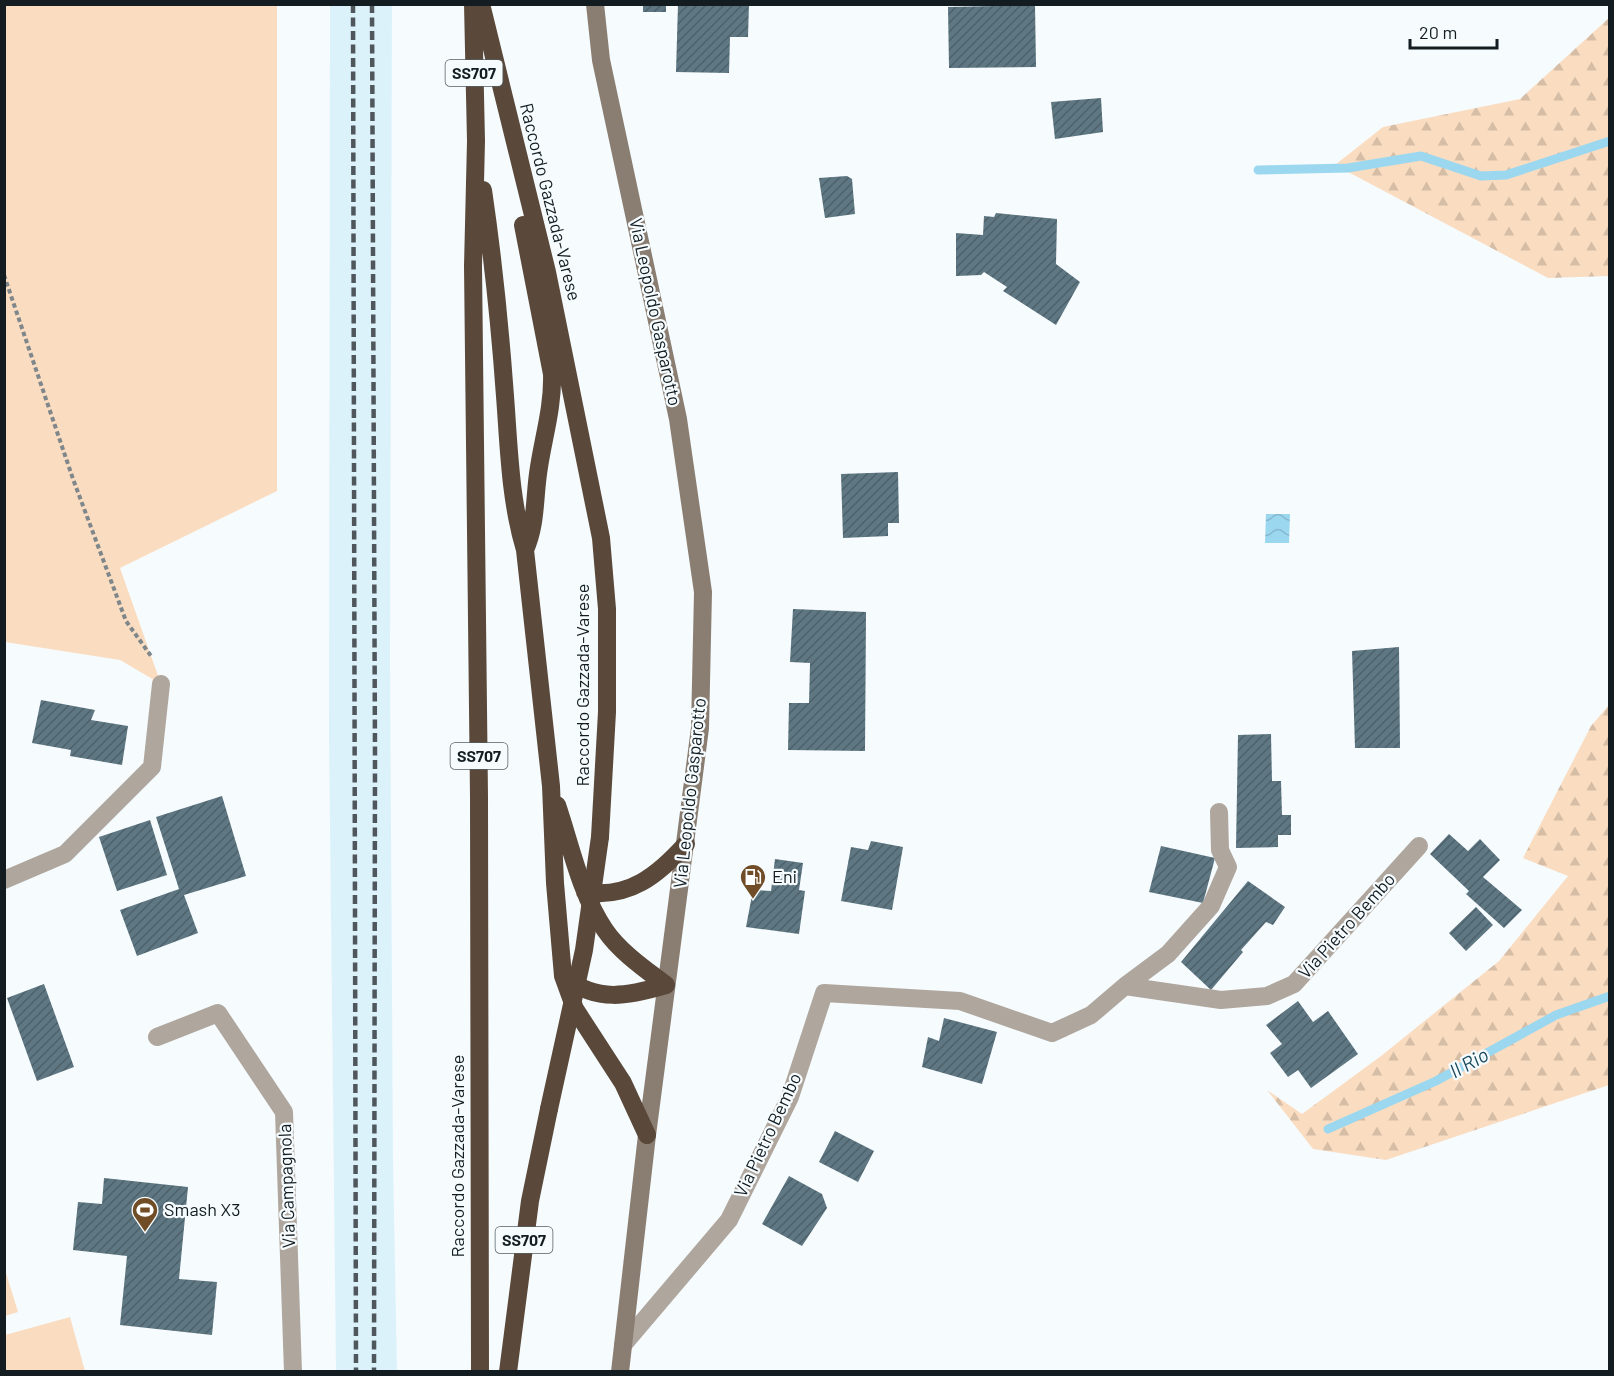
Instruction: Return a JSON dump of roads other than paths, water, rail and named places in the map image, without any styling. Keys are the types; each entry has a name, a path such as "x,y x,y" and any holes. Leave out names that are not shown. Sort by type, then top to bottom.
{"highway":[{"name":"Raccordo Gazzada-Varese","path":"473,4 476,141 473,266 479,796 480,1371"},
{"name":"Raccordo Gazzada-Varese","path":"481,4 547,272 601,538 607,609 607,701 600,837 584,950 530,1201 508,1371"},
{"path":"501,89 552,374 552,398 539,469 533,533 525,550"},
{"path":"476,141 493,249 511,484 517,524 525,550 551,786 555,883 563,976 575,1009 623,1083 647,1136"},
{"path":"551,786 585,892 605,930 636,962 666,985"},
{"path":"585,892 606,896 626,890 658,871 686,844"},
{"path":"563,976 580,990 597,994 623,995 666,985"}],"main road":[{"name":"Via Leopoldo Gasparotto","path":"595,4 601,60 678,419 693,509 703,592 700,728 647,1136 620,1371"}],"street":[{"path":"4,880 65,854 152,767 161,684"},
{"name":"Via Pietro Bembo","path":"623,1345 729,1220 790,1097 824,993 960,1001 1052,1033 1091,1015 1168,954 1211,906 1228,867 1220,850 1219,812"},
{"name":"Via Pietro Bembo","path":"1125,986 1221,1000 1267,996 1294,984 1419,846"},
{"name":"Via Campagnola","path":"157,1037 218,1013 284,1112 293,1371"}],"water":[{"path":"1266,514 1290,514 1289,543 1265,543"}],"waterway":[{"path":"1258,170 1348,168 1421,156 1481,176 1506,175 1610,141"},
{"name":"Il Rio","path":"1328,1129 1436,1081 1556,1015 1610,996"}],"railway":[{"path":"353,4 356,1372"},
{"path":"372,4 375,756 374,1372"}],"place":[{"name":"Eni","path":"753,900"},
{"name":"Smash X3","path":"145,1233"}]}
